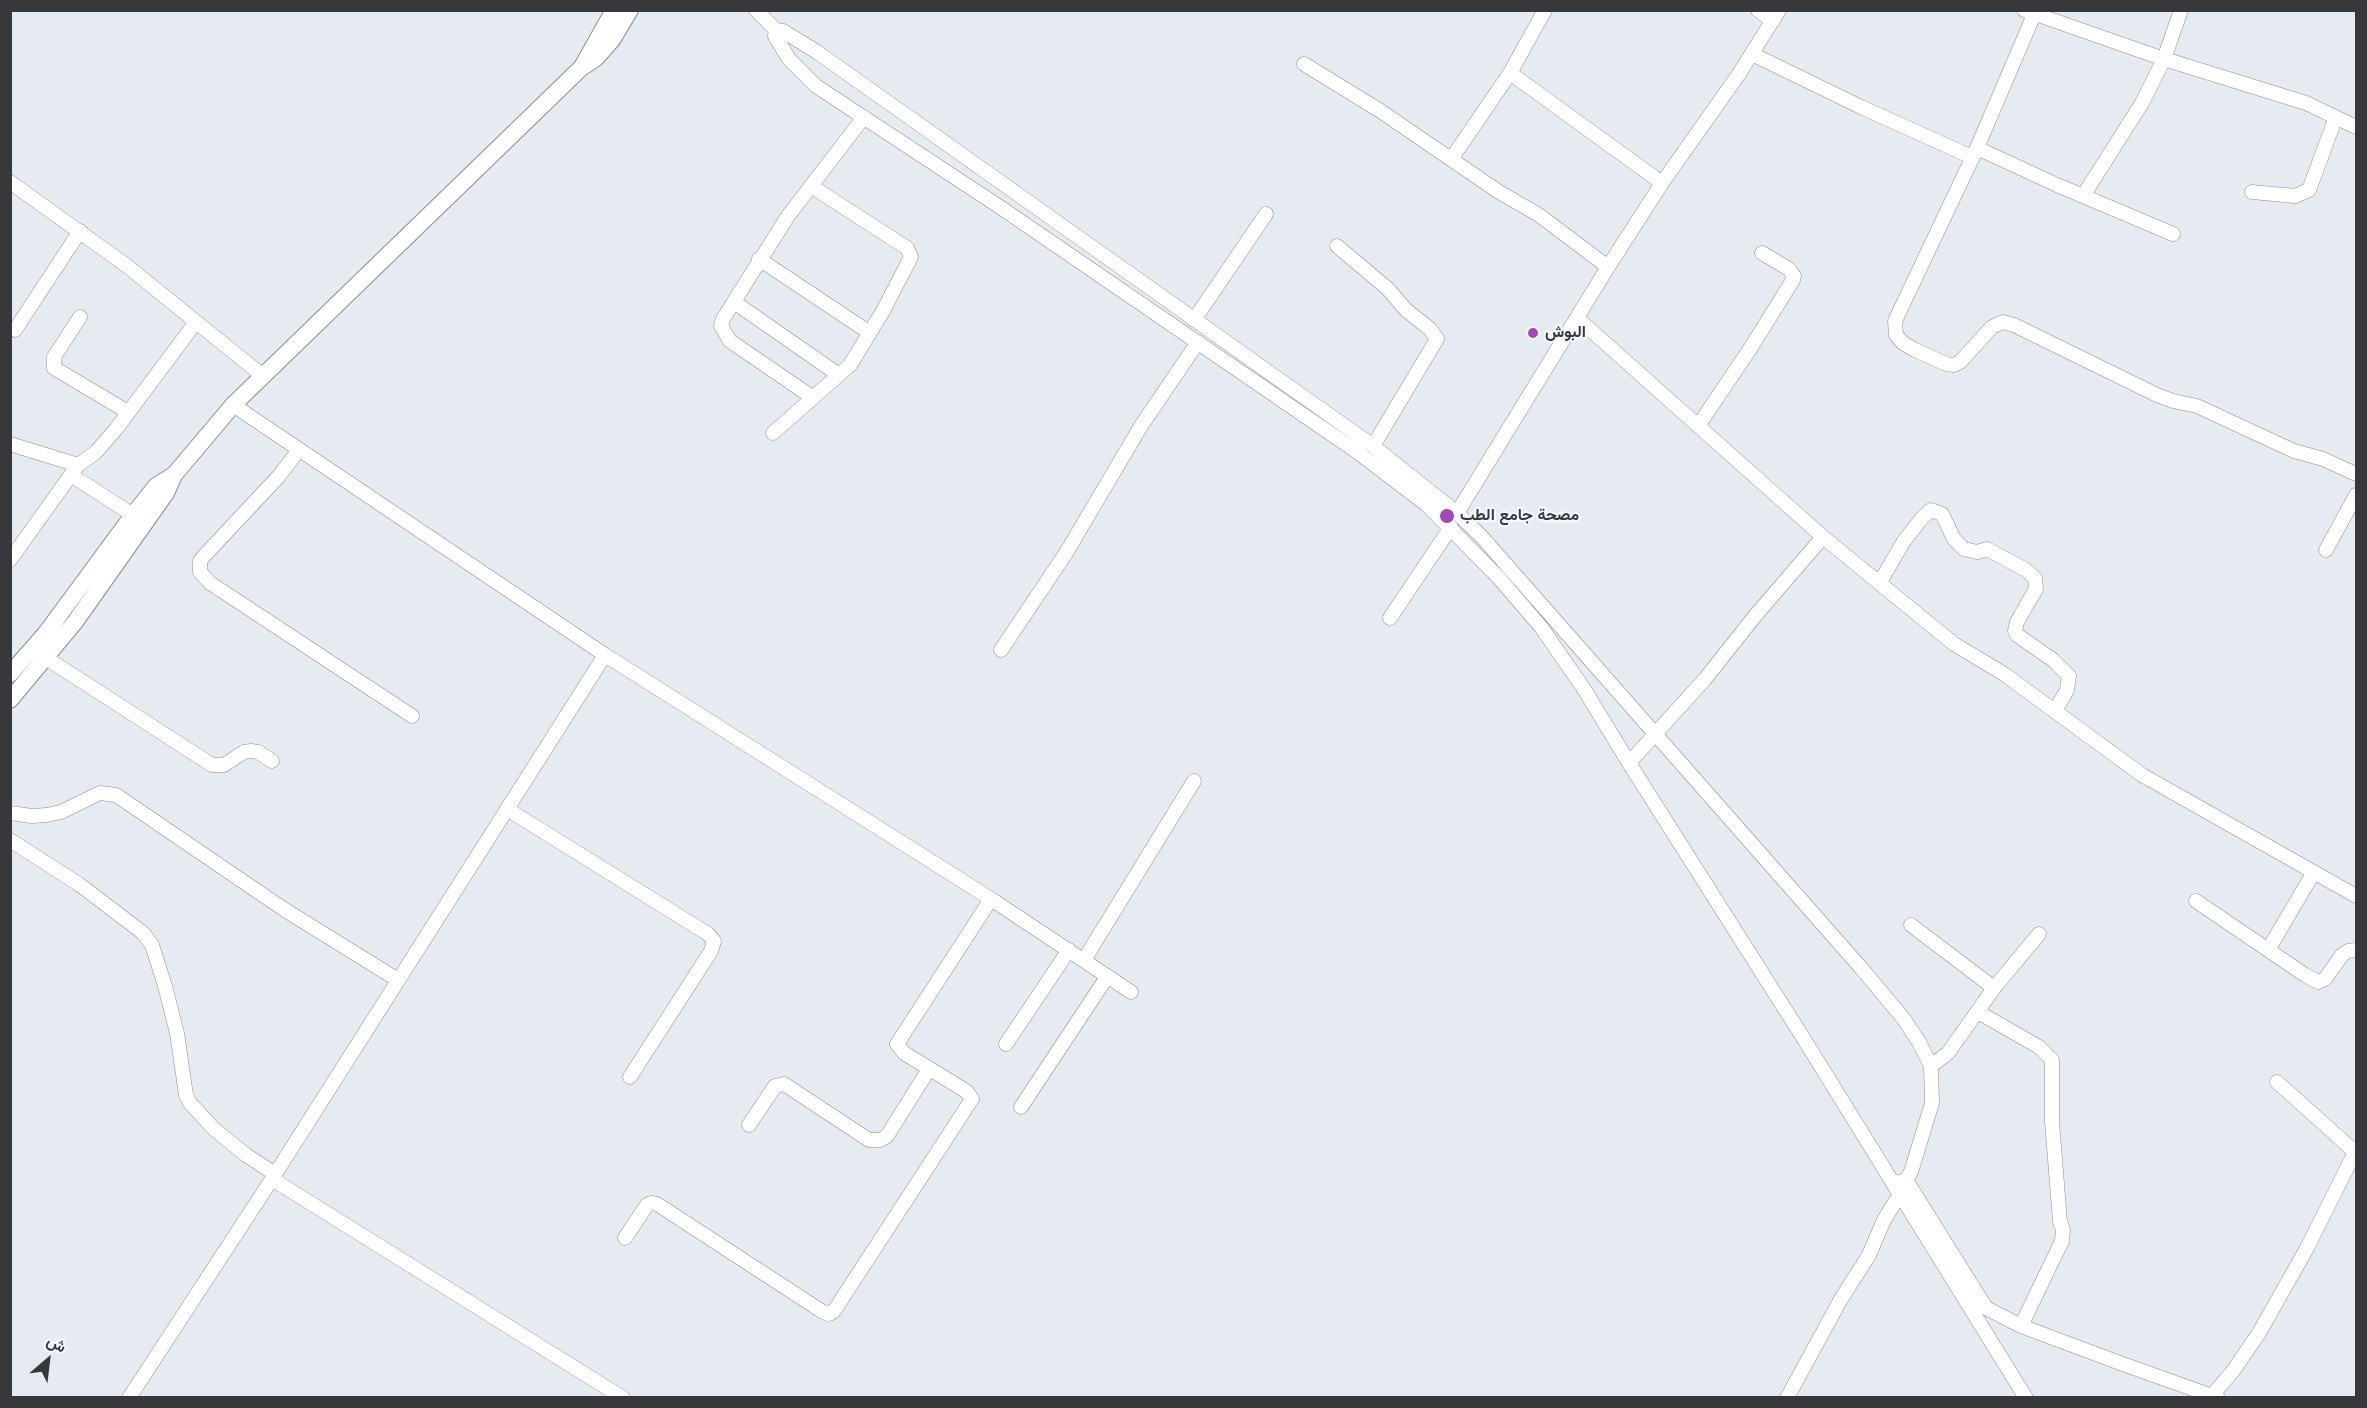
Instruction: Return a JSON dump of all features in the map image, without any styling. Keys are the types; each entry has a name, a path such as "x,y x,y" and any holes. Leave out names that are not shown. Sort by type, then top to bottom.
{"main road":[{"path":"10,674 46,633 156,486 174,475 237,408 578,81 581,69 614,10"},
{"path":"237,408 263,376 581,69 604,50 630,10"},
{"path":"10,700 75,622 166,493 174,475"}],"street":[{"path":"756,10 776,30 783,31 817,52 1373,446 1457,513 1575,641 1903,1018 1931,1066 1932,1103 1924,1133 1869,1255 1841,1299 1787,1398"},
{"path":"1452,159 1510,73 1545,10"},
{"path":"1457,513 1608,267 1662,183 1776,16 1758,10"},
{"path":"2083,196 2142,103 2164,59 2181,10"},
{"path":"2356,127 2272,92 2164,59 2031,12 1974,152 1895,321 1896,335 1903,343 1946,364 1954,365 1960,362 1992,327 2003,322 2014,325 2157,395 2197,406 2294,451 2323,459 2356,474"},
{"path":"776,30 775,36 781,47 816,86 1030,228 1356,451 1427,505 1522,602 1562,655 1900,1186 2026,1398"},
{"path":"1752,54 1861,107 2173,234"},
{"path":"1304,64 1379,110 1499,192 1539,215 1608,267"},
{"path":"1510,73 1662,183"},
{"path":"812,397 725,336 721,326 759,260 811,186 864,117"},
{"path":"2252,192 2295,196 2309,190 2336,117"},
{"path":"10,182 80,231 263,376"},
{"path":"773,433 853,361 910,262 910,252 811,186"},
{"path":"1030,228 1040,212"},
{"path":"1194,320 1266,214"},
{"path":"15,330 80,231"},
{"path":"1336,246 1388,289 1406,310 1431,329 1437,339 1373,446"},
{"path":"1698,426 1793,280 1794,276 1789,269 1762,253"},
{"path":"759,260 870,333"},
{"path":"734,302 839,375"},
{"path":"80,316 54,357 54,368 128,412"},
{"path":"1577,318 1823,537 1954,644 2004,674 2142,775 2356,896"},
{"path":"10,560 74,470 105,442 196,322"},
{"path":"1001,650 1066,553 1141,426 1198,342"},
{"path":"237,408 605,655 991,899 1131,992"},
{"path":"10,444 74,470 133,515"},
{"path":"298,450 278,477 204,556 200,561 200,572 219,590 412,716"},
{"path":"2326,550 2356,495"},
{"path":"1880,582 1904,541 1931,510 1942,514 1954,539 1964,549 1977,552 1987,549 2026,570 2035,578 2036,589 2017,622 2015,631 2053,660 2069,676 2067,690 2055,711"},
{"path":"1390,618 1451,528"},
{"path":"1629,763 1705,679 1755,616 1823,537"},
{"path":"1562,655 1575,641"},
{"path":"129,1398 605,655"},
{"path":"46,658 212,765 224,765 248,751 258,752 272,761"},
{"path":"1084,960 1194,781"},
{"path":"10,813 32,816 47,815 61,812 100,793 116,795 285,910 398,980"},
{"path":"507,809 708,934 714,941 711,951 630,1077"},
{"path":"10,840 80,885 143,933 152,945 177,1033 186,1095 190,1103 214,1129 273,1176 623,1398"},
{"path":"2268,950 2314,872"},
{"path":"625,1238 647,1206 651,1203 657,1204 823,1311 829,1314 834,1311 972,1099 966,1091 898,1048 899,1039 991,899"},
{"path":"2196,901 2318,982 2325,978 2342,955 2356,950"},
{"path":"1911,925 1994,988"},
{"path":"1931,1066 1948,1053 1994,988 2039,934"},
{"path":"1006,1044 1069,950"},
{"path":"1021,1107 1107,977"},
{"path":"1978,1012 2040,1047 2052,1060 2052,1122 2060,1221 2063,1230 2062,1241 2021,1326"},
{"path":"749,1125 775,1086 784,1084 869,1140 880,1140 887,1136 929,1069"},
{"path":"1967,1301 2021,1326 2214,1397 2259,1334 2307,1248 2356,1151 2277,1082"},
{"path":"1900,1186 1986,1308"}],"place":[{"name":"البوش","path":"1533,333"},
{"name":"مصحة جامع الطب","path":"1447,516"}]}
